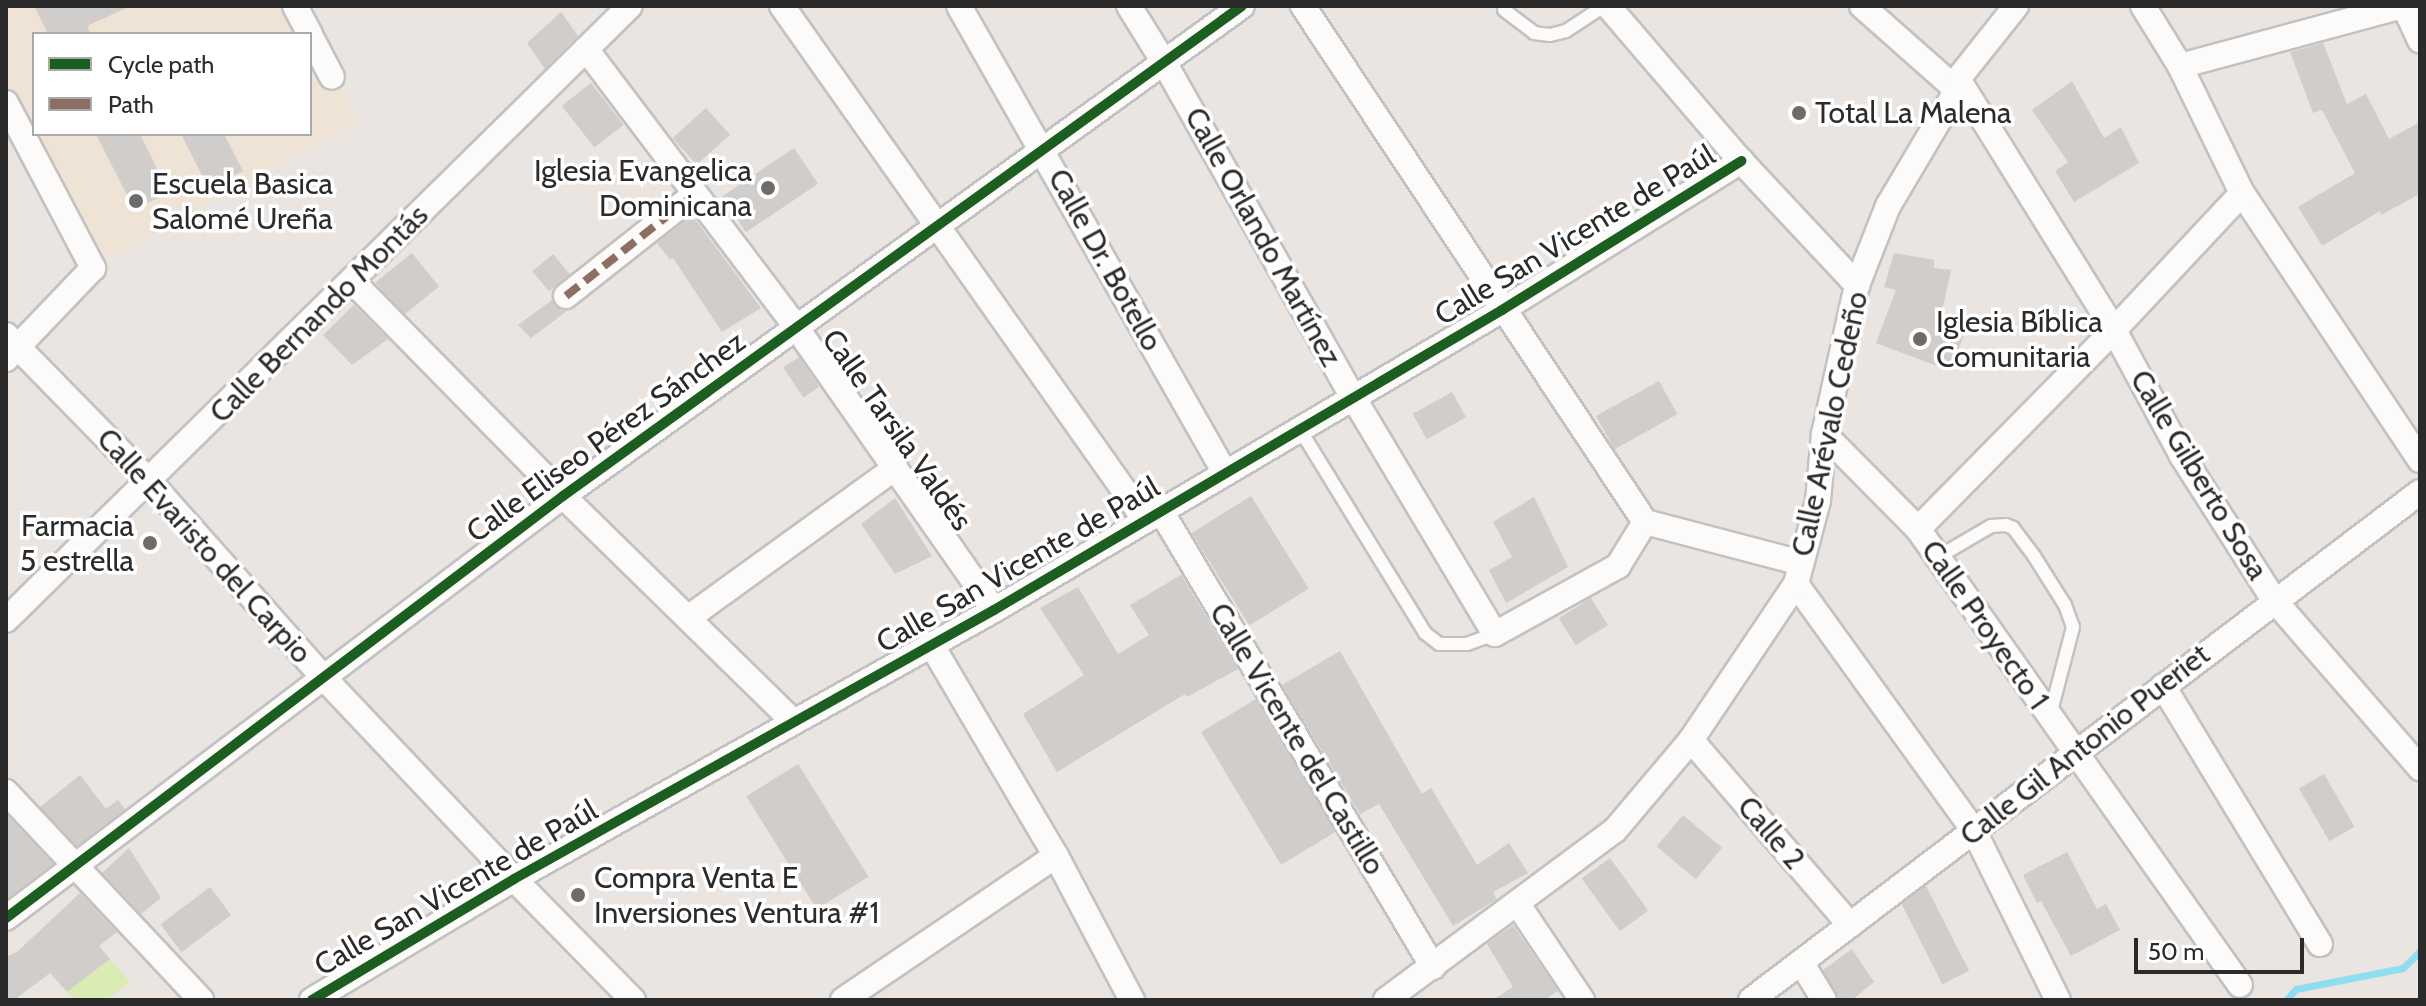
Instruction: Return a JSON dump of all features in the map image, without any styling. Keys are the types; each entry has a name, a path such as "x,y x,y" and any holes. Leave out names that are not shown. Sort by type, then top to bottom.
{"street":[{"path":"295,6 309,32"},
{"name":"Calle Bernando Montás","path":"6,620 630,6"},
{"name":"Calle Vicente del Castillo","path":"782,6 937,229 1153,516 1433,967"},
{"name":"Calle Dr. Botello","path":"959,6 1225,473"},
{"name":"Calle Orlando Martínez","path":"1129,6 1165,64 1353,397 1495,634"},
{"name":"Calle Eliseo Pérez Sánchez","path":"6,918 563,496 1242,6"},
{"path":"1303,6 1645,522 1799,574 1974,831 2058,1000"},
{"path":"1606,6 1741,161 1857,285"},
{"name":"Calle Gilberto Sosa","path":"1862,6 1957,85 2114,330 2182,456 2274,600 2420,768"},
{"name":"Calle Arévalo Cedeño","path":"1386,1000 1615,830 1691,740 1799,574 1818,501 1824,434 1857,285 1888,206 1957,85 2016,6"},
{"path":"2143,6 2180,66 2242,193 2420,460"},
{"path":"2180,66 2404,6 2420,41"},
{"path":"312,38 332,77"},
{"name":"Calle Tarsila Valdés","path":"586,49 796,327 994,610"},
{"path":"6,103 93,268 10,347"},
{"name":"Calle San Vicente de Paúl","path":"312,1000 514,879 994,610 1502,310 1741,161"},
{"path":"1918,529 2114,330 2242,193"},
{"path":"566,296 695,194"},
{"path":"352,281 563,496 793,721"},
{"name":"Calle Evaristo del Carpio","path":"10,347 149,481 324,678 633,1000"},
{"name":"Calle Proyecto 1","path":"1824,434 1918,529 2240,985"},
{"path":"688,618 895,468"},
{"name":"Calle Gil Antonio Pueriet","path":"1751,1000 2420,492"},
{"path":"1495,634 1618,566 1645,522"},
{"path":"931,644 1056,856 1132,1000"},
{"path":"2163,686 2320,944"},
{"name":"Calle 2","path":"1691,740 1850,925"},
{"path":"6,792 201,1000"},
{"path":"843,1000 1056,856"},
{"path":"1517,903 1582,1000"},
{"path":"1801,962 1824,1000"}],"lane":[{"path":"1504,10 1534,33 1550,35 1566,31 1606,6"},
{"path":"1299,428 1425,633 1439,644 1467,644 1495,634"},
{"path":"1938,557 1991,526 2006,525 2013,528 2034,556 2065,605 2073,627 2050,718"}],"shaded area":[{"name":"Escuela Basica Salomé Ureña","path":"6,6 295,6 309,32 32,32 32,136 312,136 312,38 359,120 93,268 6,103"}],"green space":[{"path":"110,959 130,982 106,1000 75,1000 67,992"}],"building":[{"path":"34,6 131,6 87,26 90,32 47,32"},
{"path":"561,12 578,36 545,69 527,43"},
{"path":"2323,43 2347,104 2366,94 2389,139 2420,122 2420,194 2381,215 2380,211 2322,246 2298,207 2355,173 2322,110 2313,113 2290,52"},
{"path":"2072,81 2104,138 2121,127 2139,163 2074,202 2055,171 2068,162 2032,110"},
{"path":"591,83 624,125 594,148 562,106"},
{"path":"706,108 730,135 697,165 673,138"},
{"path":"97,136 141,136 169,193 134,209"},
{"path":"182,136 225,136 243,171 208,187"},
{"name":"Iglesia Evangelica Dominicana","path":"794,148 818,184 746,232 722,197"},
{"path":"692,215 761,308 722,332 673,258 670,260 657,243"},
{"path":"412,253 439,286 403,316 375,283"},
{"path":"1894,253 1934,260 1934,268 1951,270 1939,325 1964,335 1950,371 1876,343 1896,290 1884,287"},
{"path":"553,254 570,274 549,291 532,271"},
{"path":"552,300 560,310 567,311 531,338 518,325"},
{"path":"354,305 388,339 352,365 323,335"},
{"path":"799,357 819,387 803,397 783,368"},
{"path":"1659,381 1677,414 1614,449 1596,416"},
{"path":"1452,392 1466,417 1427,439 1413,414"},
{"path":"1251,496 1309,588 1249,626 1192,533"},
{"path":"1534,497 1568,567 1506,603 1489,570 1512,557 1493,522"},
{"path":"895,498 932,556 895,574 861,524"},
{"path":"1181,575 1238,669 1187,697 1185,694 1057,772 1023,714 1084,675 1040,608 1078,587 1118,654 1149,635 1130,605"},
{"path":"1591,598 1608,625 1576,645 1559,618"},
{"path":"1340,651 1422,794 1431,788 1477,865 1509,843 1528,873 1493,892 1497,899 1453,926 1379,804 1360,814 1282,685"},
{"path":"1256,699 1336,832 1281,865 1201,732"},
{"path":"798,764 868,877 817,909 746,796"},
{"path":"2324,774 2354,827 2329,841 2299,788"},
{"path":"80,775 106,809 118,800 125,809 77,846 40,807"},
{"path":"6,814 53,864 8,898 6,896"},
{"path":"1683,815 1722,848 1696,879 1657,846"},
{"path":"129,848 161,898 141,914 102,873"},
{"path":"2067,852 2097,909 2106,904 2120,930 2071,956 2023,875"},
{"path":"1610,858 1648,911 1620,931 1582,879"},
{"path":"1926,886 1969,971 1942,984 1899,900"},
{"path":"210,887 231,915 182,952 160,924"},
{"path":"80,893 117,932 99,946 110,959 67,992 50,973 14,1000 6,1000 6,957 18,951"},
{"path":"1513,925 1558,991 1544,1000 1493,1000 1513,987 1487,944"},
{"path":"1852,949 1874,982 1852,1000 1839,1000 1823,970"}],"waterway":[{"path":"2286,1000 2296,989 2403,968 2420,951"}],"marked path":[{"path":"566,296 695,194"}],"cycle path":[{"path":"6,918 563,496 1242,6"},
{"path":"312,1000 514,879 994,610 1502,310 1741,161"}],"place":[{"name":"Total La Malena","path":"1799,113"},
{"name":"Iglesia Evangelica Dominicana","path":"768,188"},
{"name":"Escuela Basica Salomé Ureña","path":"136,201"},
{"name":"Iglesia Bíblica Comunitaria","path":"1920,339"},
{"name":"Farmacia 5 estrella","path":"150,543"},
{"name":"Compra Venta E Inversiones Ventura #1","path":"578,895"}]}
